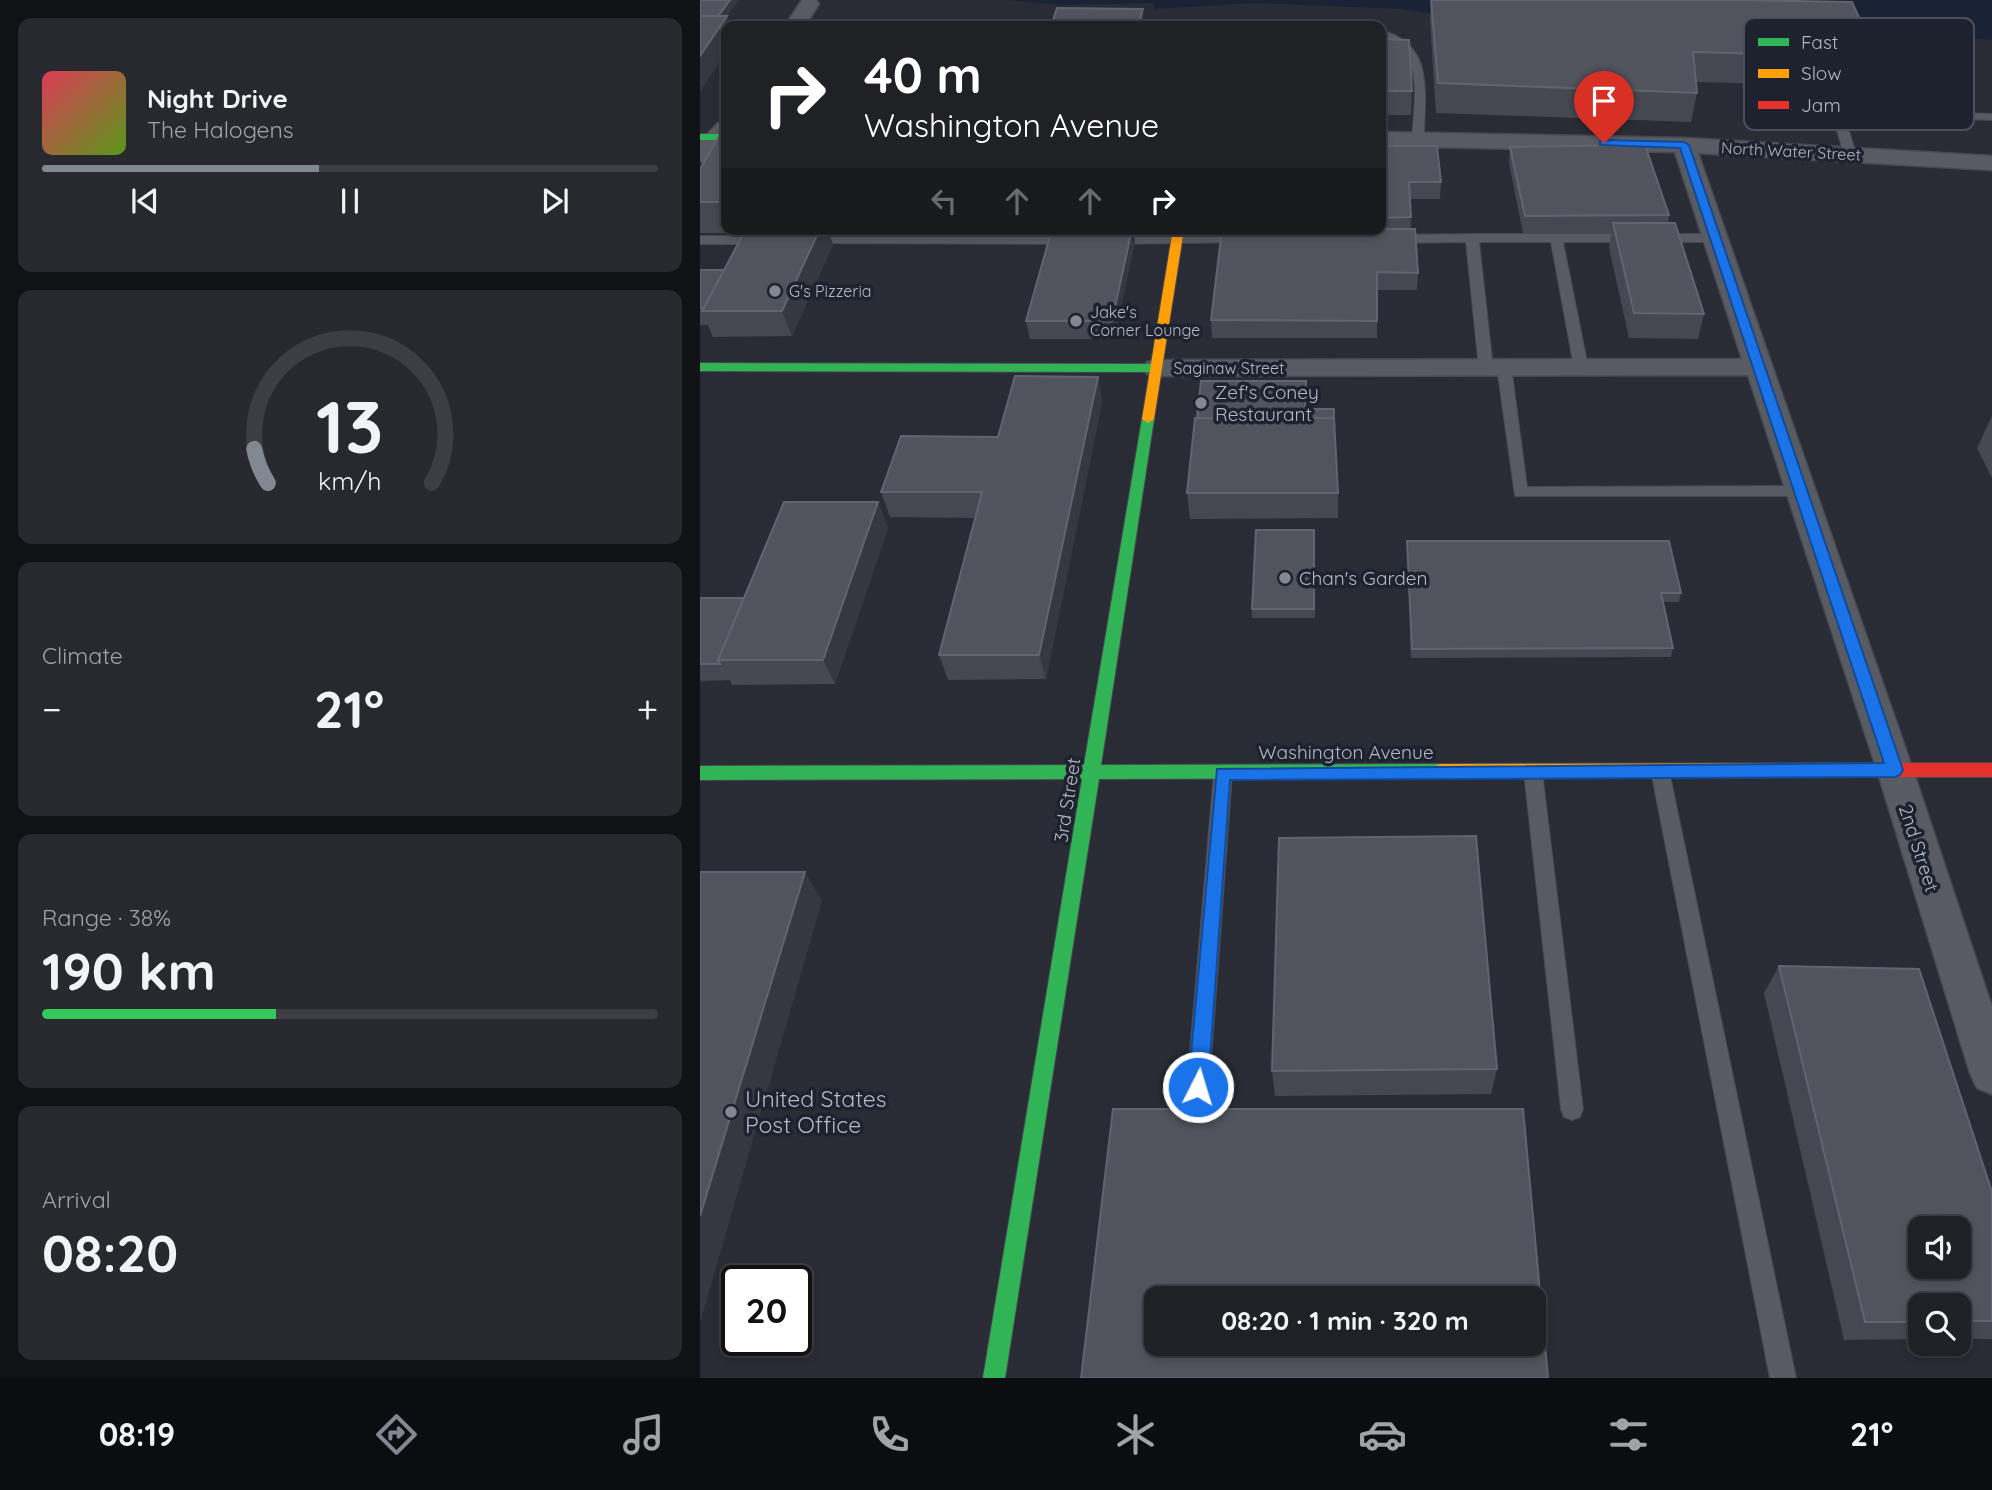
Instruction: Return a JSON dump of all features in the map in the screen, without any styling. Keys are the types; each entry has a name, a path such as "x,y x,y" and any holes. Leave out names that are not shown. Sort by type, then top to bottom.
{"street":[{"path":"798,21 809,4"},
{"path":"700,155 718,135"},
{"name":"North Water Street","path":"1386,139 1684,145 1992,163"},
{"name":"2nd Street","path":"1684,145 1895,770 1992,1073"},
{"name":"3rd Street","path":"994,1378 1178,235"},
{"name":"Saginaw Street","path":"700,367 1759,367"},
{"name":"Washington Avenue","path":"700,773 1992,770"}],"lane":[{"path":"1386,35 1404,43 1414,56 1418,71 1418,139"},
{"path":"1974,116 1992,117"},
{"path":"1843,130 1850,154"},
{"path":"700,240 1091,240 1164,235"},
{"path":"1193,235 1253,239"},
{"path":"1556,238 1581,367"},
{"path":"1377,239 1716,238"},
{"path":"1472,239 1520,492 1800,491"},
{"path":"1660,771 1783,1378"},
{"path":"1533,772 1572,1109"},
{"path":"1198,1087 1223,773"}],"water":[{"path":"1006,0 1992,0 1992,40 1974,38 1974,18 1744,18 1744,27 1479,20 1401,9 1255,3 1154,9 1153,3 1062,5"}],"building":[{"path":"700,0 730,0 718,16 700,16"},
{"path":"1431,0 1852,2 1859,18 1744,18 1744,53 1693,52 1697,93 1438,83"},
{"path":"1057,8 1143,9 1139,21 1053,21"},
{"path":"700,16 727,16 721,21 700,56"},
{"path":"1386,39 1409,40 1412,91 1386,91"},
{"path":"721,133 721,202 700,202 700,169"},
{"path":"1645,145 1669,215 1525,216 1510,147"},
{"path":"1386,146 1437,146 1441,182 1409,182 1411,217 1386,218"},
{"path":"1613,223 1675,223 1704,314 1634,313"},
{"path":"1386,229 1415,229 1418,273 1377,272 1377,321 1211,320 1221,235 1386,235"},
{"path":"743,235 817,235 782,311 702,311"},
{"path":"1050,235 1131,235 1112,321 1026,321"},
{"path":"700,270 724,270 704,308 700,308"},
{"path":"1015,376 1098,377 1039,655 939,655 982,492 881,492 901,436 998,437"},
{"path":"1201,381 1306,381 1305,409 1334,409 1334,418 1197,418"},
{"path":"1195,418 1334,418 1338,493 1187,493"},
{"path":"784,502 878,502 823,660 718,660"},
{"name":"Chan's Garden","path":"1256,530 1314,530 1314,609 1252,609"},
{"path":"1407,541 1669,541 1681,593 1661,593 1673,648 1412,649"},
{"path":"700,598 744,598 718,660 720,664 700,664"},
{"path":"1476,836 1497,1069 1272,1071 1279,838"},
{"path":"700,872 805,872 700,1216"},
{"path":"1779,966 1919,969 1992,1192 1992,1321 1971,1321 1971,1293 1908,1293 1908,1322 1865,1322"},
{"path":"1113,1109 1523,1109 1539,1286 1144,1286 1144,1356 1546,1356 1548,1378 1081,1378"}],"traffic: fast":[{"path":"700,137 721,137"},
{"path":"700,367 1157,368"},
{"path":"994,1378 1148,419"},
{"path":"700,773 1441,771"}],"traffic: slow":[{"path":"1148,419 1178,235"},
{"path":"1441,771 1833,770"}],"traffic: jam":[{"path":"1833,770 1992,770"}],"place":[{"name":"G's Pizzeria","path":"775,291"},
{"name":"Jake's Corner Lounge","path":"1076,321"},
{"name":"Zef's Coney Restaurant","path":"1201,403"},
{"name":"Chan's Garden","path":"1285,578"},
{"name":"United States Post Office","path":"731,1112"}],"route":[{"path":"1198,1087 1223,773 1895,770 1684,145 1604,143"}]}
